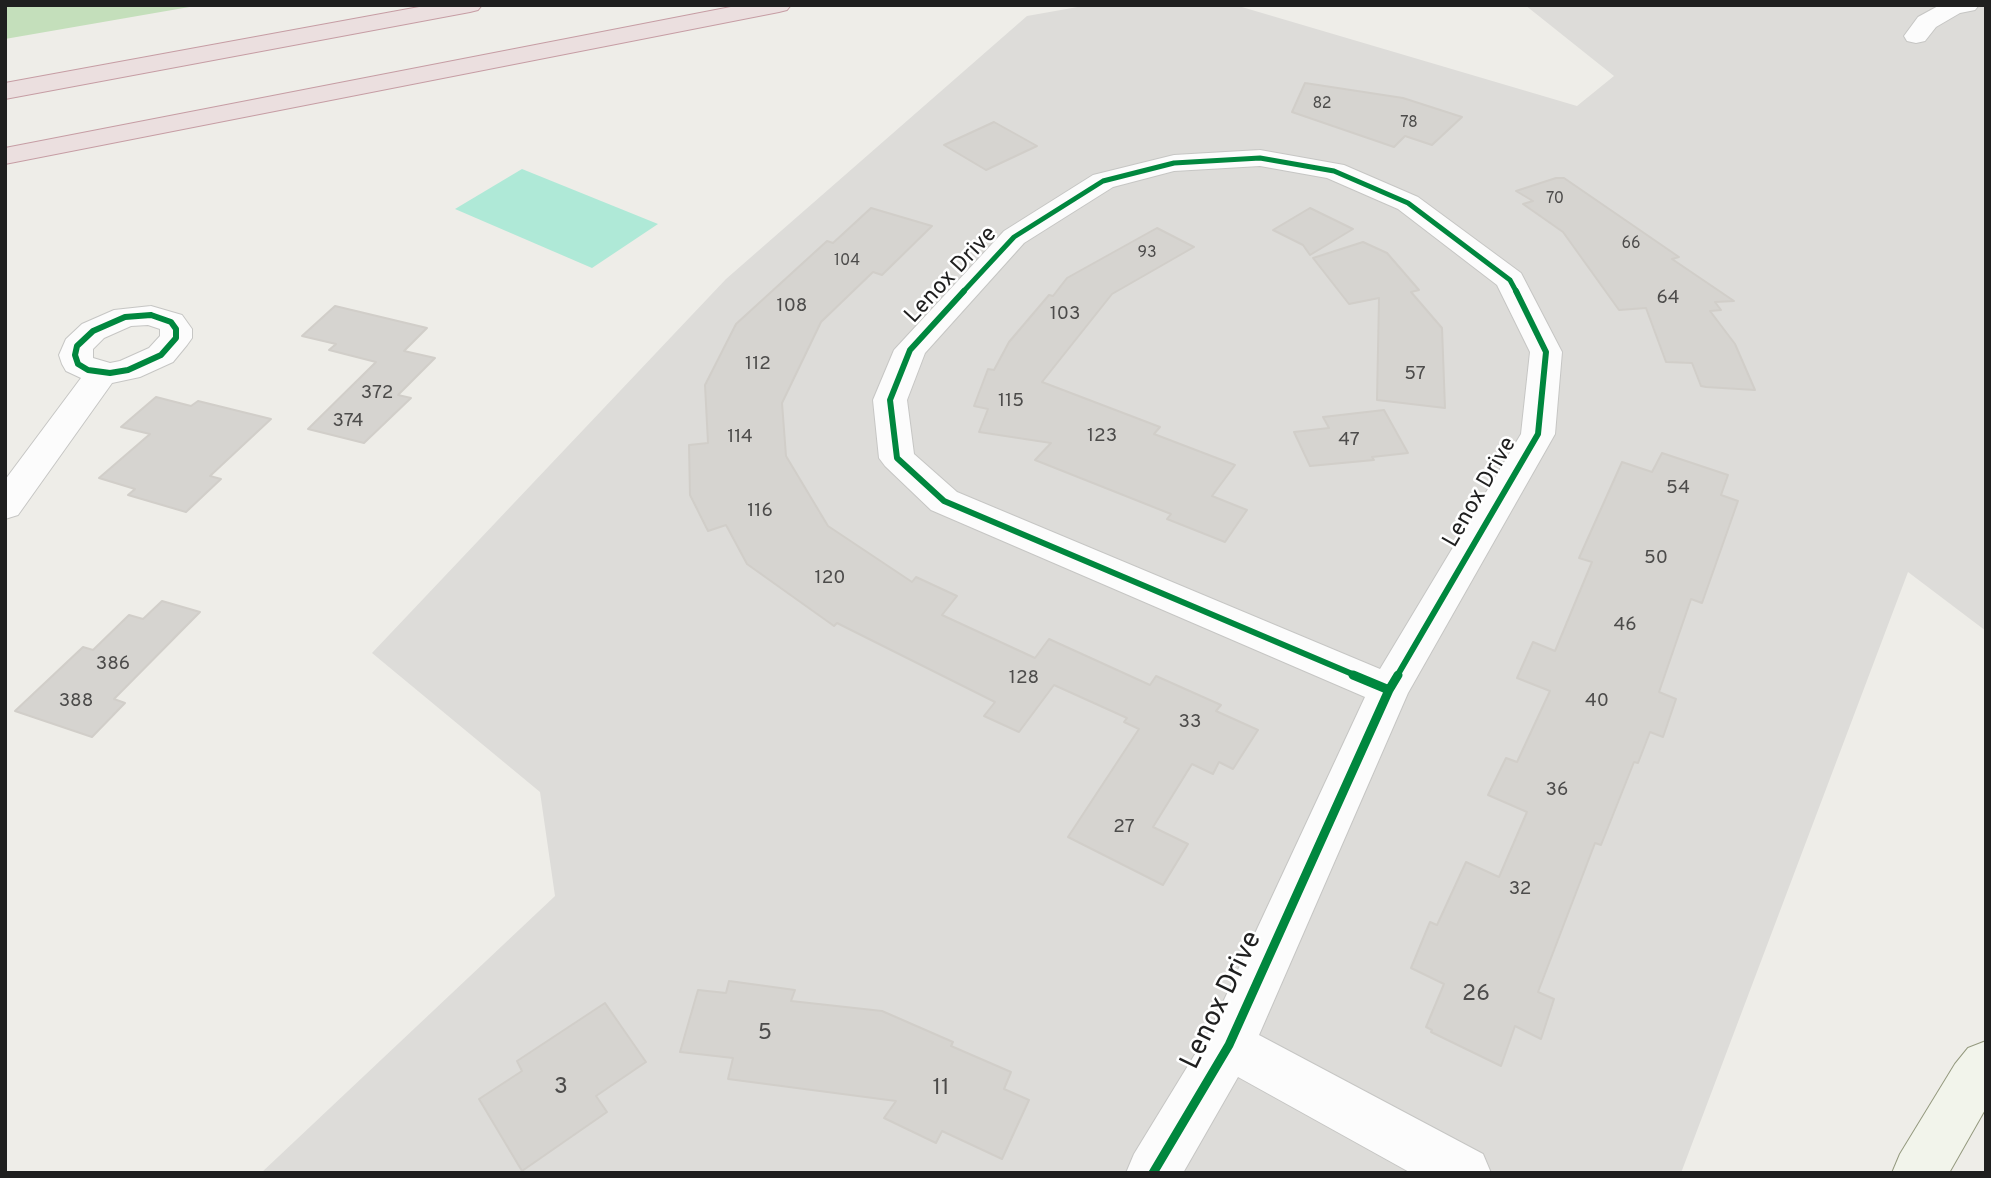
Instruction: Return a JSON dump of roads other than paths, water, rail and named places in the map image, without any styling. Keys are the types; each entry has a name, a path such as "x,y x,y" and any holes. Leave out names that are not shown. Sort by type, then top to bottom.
{"highway":[{"path":"5,91 470,5"},
{"path":"5,156 779,5"}],"street":[{"path":"1916,36 1927,22 1954,6 1967,5"},
{"name":"Lenox Drive","path":"1153,1173 1229,1045 1389,690 1538,435 1546,352 1510,280 1408,203 1334,171 1260,158 1174,163 1103,181 1014,237 910,350 890,400 897,458 944,501 1389,690"},
{"path":"5,506 16,495 102,373"},
{"name":"Lenox Drive","path":"1229,1045 1464,1173"},
{"path":"1919,1173 1973,1081 1986,1065"}]}
